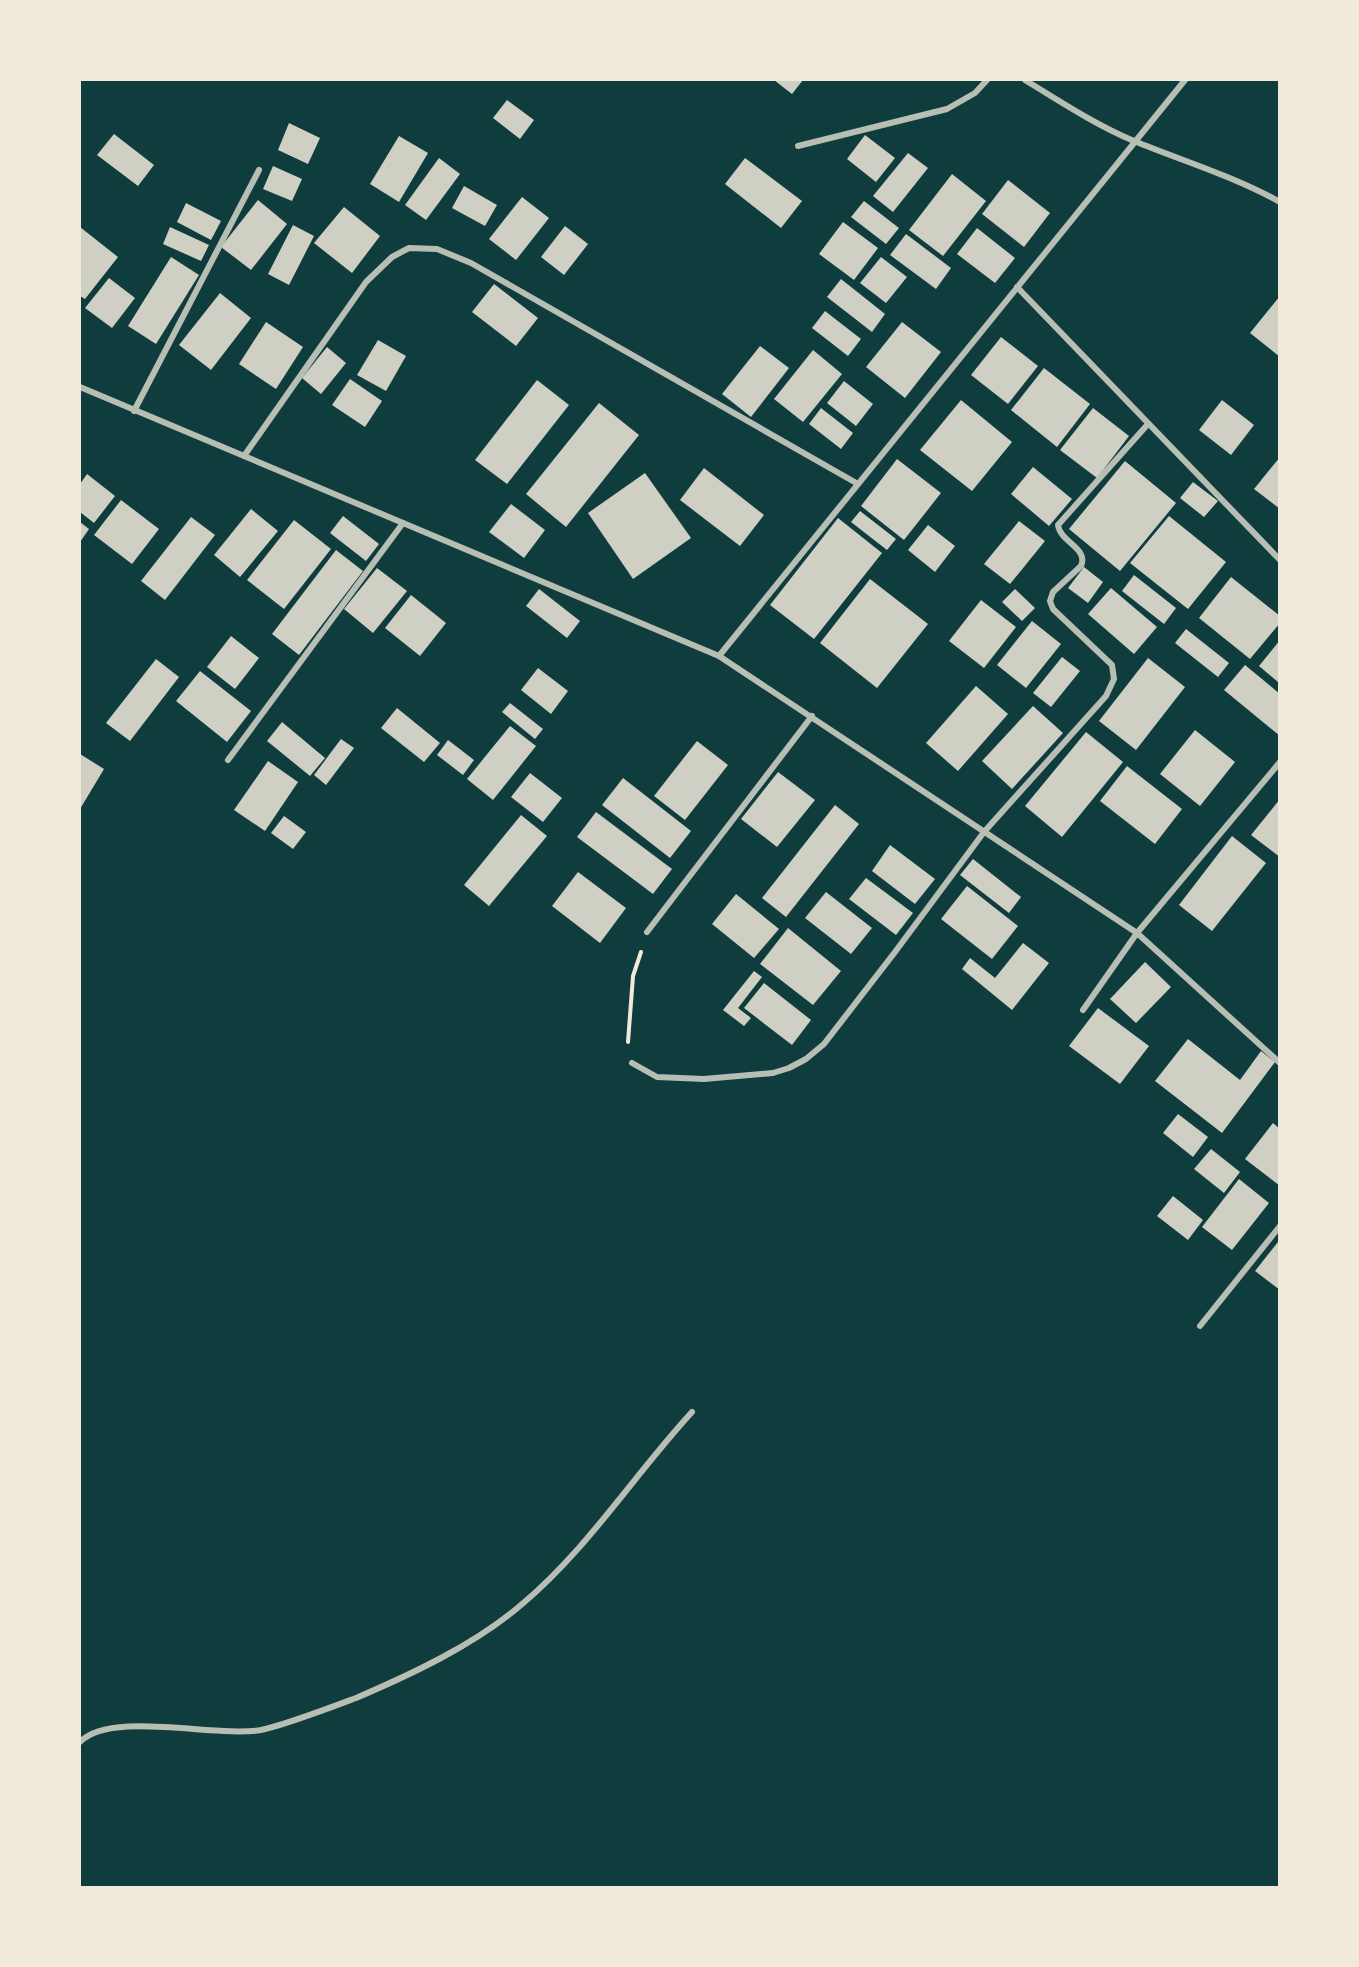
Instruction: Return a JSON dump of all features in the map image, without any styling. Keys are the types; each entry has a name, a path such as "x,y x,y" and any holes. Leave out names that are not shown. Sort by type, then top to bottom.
{"street":[{"path":"798,146 947,109 975,93 987,80"},
{"path":"1025,80 1074,111 1134,141 1189,160 1254,188 1280,202"},
{"path":"719,656 1185,80"},
{"path":"134,411 259,170"},
{"path":"244,456 366,282 392,257 409,248 437,249 471,263 858,484"},
{"path":"1017,287 1280,560"},
{"path":"80,387 719,656 1137,933 1280,1063"},
{"path":"632,1063 657,1077 704,1079 773,1072 806,1059 824,1044 984,832 1113,686 1115,672 1112,664 1053,609 1050,602 1053,592 1081,566 1084,560 1082,554 1059,530 1058,525 1148,424"},
{"path":"228,760 403,523"},
{"path":"647,932 812,716"},
{"path":"1083,1010 1137,933 1280,762"},
{"path":"1200,1326 1280,1226"},
{"path":"80,1742 98,1729 148,1726 218,1731 261,1730 355,1698 456,1649 521,1606 579,1549 659,1449 692,1412"}],"path":[{"path":"632,1063 627,1037 633,976 647,932"}],"building":[{"path":"774,80 803,80 792,94"},
{"path":"507,100 534,120 520,139 493,118"},
{"path":"289,123 320,138 308,164 278,150"},
{"path":"114,134 154,165 138,186 97,155"},
{"path":"865,135 895,158 876,182 847,159"},
{"path":"399,136 428,153 399,202 370,184"},
{"path":"908,153 928,168 893,212 873,196"},
{"path":"439,158 460,174 426,220 405,205"},
{"path":"745,158 802,201 781,228 725,184"},
{"path":"273,166 302,179 292,201 263,189"},
{"path":"952,174 986,201 943,256 909,230"},
{"path":"1008,180 1050,213 1024,247 982,214"},
{"path":"464,186 497,205 485,226 452,208"},
{"path":"522,197 549,218 516,260 489,239"},
{"path":"258,200 287,224 251,270 221,247"},
{"path":"864,201 899,228 886,244 851,217"},
{"path":"186,203 221,221 211,240 177,222"},
{"path":"344,207 380,236 352,273 314,243"},
{"path":"843,222 878,248 854,280 819,254"},
{"path":"293,225 314,236 289,285 268,274"},
{"path":"565,226 588,244 564,275 541,257"},
{"path":"80,227 118,257 85,299 80,296"},
{"path":"170,227 209,245 201,261 163,244"},
{"path":"977,228 1015,258 995,283 957,254"},
{"path":"906,234 951,268 936,289 890,255"},
{"path":"171,257 199,275 156,344 128,326"},
{"path":"881,257 907,277 886,303 860,283"},
{"path":"109,278 135,298 112,328 85,308"},
{"path":"841,279 885,314 872,332 827,297"},
{"path":"494,284 538,318 516,346 472,312"},
{"path":"220,293 251,318 211,370 179,345"},
{"path":"1280,296 1280,357 1250,333"},
{"path":"825,311 861,339 848,356 812,328"},
{"path":"266,322 303,347 276,389 239,364"},
{"path":"902,322 941,352 905,398 866,367"},
{"path":"1001,337 1038,366 1008,404 971,375"},
{"path":"378,340 406,356 386,391 357,375"},
{"path":"760,346 789,368 751,417 722,394"},
{"path":"327,347 346,363 321,394 302,378"},
{"path":"813,350 842,374 803,422 774,399"},
{"path":"1044,368 1090,404 1057,447 1011,410"},
{"path":"350,379 382,401 365,427 332,405"},
{"path":"537,380 569,405 507,484 475,460"},
{"path":"844,381 873,404 856,426 827,403"},
{"path":"961,400 1012,442 972,491 920,450"},
{"path":"1222,400 1254,425 1231,455 1199,430"},
{"path":"599,403 639,435 566,527 526,494"},
{"path":"821,408 853,433 841,449 809,424"},
{"path":"1093,408 1129,436 1097,478 1060,450"},
{"path":"1280,457 1280,509 1254,489"},
{"path":"897,459 941,493 904,540 861,506"},
{"path":"1125,461 1176,503 1120,571 1069,529"},
{"path":"1033,467 1072,499 1049,526 1011,494"},
{"path":"704,468 764,515 740,546 680,500"},
{"path":"645,473 691,538 633,579 588,513"},
{"path":"87,474 115,496 94,523 80,512 80,484"},
{"path":"1193,482 1218,501 1204,517 1180,498"},
{"path":"121,500 159,529 132,564 94,535"},
{"path":"511,504 545,530 524,558 489,532"},
{"path":"251,509 278,531 240,577 214,555"},
{"path":"860,511 896,539 887,550 851,522"},
{"path":"343,516 379,544 366,561 330,533"},
{"path":"1169,516 1226,562 1188,609 1130,563"},
{"path":"191,517 215,535 165,600 141,581"},
{"path":"838,518 882,553 814,639 770,605"},
{"path":"294,520 331,549 284,609 247,580"},
{"path":"1019,521 1045,541 1010,584 984,564"},
{"path":"80,522 89,529 80,542"},
{"path":"928,525 955,546 935,572 908,550"},
{"path":"336,550 363,571 299,655 272,634"},
{"path":"1084,567 1103,582 1088,603 1068,588"},
{"path":"377,568 407,591 373,633 344,609"},
{"path":"1134,575 1176,608 1164,624 1122,591"},
{"path":"1231,577 1280,616 1280,623 1250,659 1199,618"},
{"path":"870,579 928,624 877,688 820,643"},
{"path":"1111,588 1157,627 1134,654 1088,614"},
{"path":"539,589 580,621 567,638 526,606"},
{"path":"1015,589 1035,608 1022,621 1002,602"},
{"path":"411,595 446,623 420,656 385,628"},
{"path":"981,600 1016,627 984,668 949,641"},
{"path":"1032,621 1061,644 1026,688 997,665"},
{"path":"1186,629 1229,663 1218,677 1175,643"},
{"path":"231,636 259,658 235,689 207,667"},
{"path":"1280,640 1280,680 1278,682 1259,666"},
{"path":"1062,657 1080,671 1051,707 1033,693"},
{"path":"1148,658 1185,687 1136,750 1099,721"},
{"path":"156,659 179,677 130,741 106,723"},
{"path":"1245,665 1280,694 1280,736 1224,690"},
{"path":"538,668 568,691 551,714 521,690"},
{"path":"200,671 251,711 227,742 176,701"},
{"path":"976,686 1008,714 958,771 926,743"},
{"path":"510,703 543,729 535,739 502,712"},
{"path":"1033,706 1063,733 1012,789 982,761"},
{"path":"397,708 440,743 424,762 381,728"},
{"path":"282,722 325,758 310,776 267,741"},
{"path":"510,726 536,746 493,800 467,779"},
{"path":"1195,730 1235,762 1200,806 1160,774"},
{"path":"1086,732 1123,762 1062,837 1025,806"},
{"path":"341,739 354,748 326,785 314,775"},
{"path":"448,740 474,760 463,775 437,755"},
{"path":"697,741 728,765 685,820 654,796"},
{"path":"80,754 104,769 80,809"},
{"path":"268,761 298,782 265,831 234,810"},
{"path":"1127,766 1182,809 1155,844 1100,801"},
{"path":"778,772 815,800 777,847 741,819"},
{"path":"530,773 562,798 543,822 511,797"},
{"path":"623,778 691,831 670,858 602,805"},
{"path":"1280,799 1280,857 1251,835"},
{"path":"835,805 859,824 786,917 762,898"},
{"path":"596,812 672,869 653,894 577,837"},
{"path":"521,815 547,836 489,906 464,885"},
{"path":"284,816 306,832 293,849 271,833"},
{"path":"1232,836 1266,863 1212,931 1179,905"},
{"path":"890,845 935,879 915,904 872,871"},
{"path":"973,859 1021,897 1009,913 960,875"},
{"path":"578,872 626,908 600,943 552,906"},
{"path":"866,878 913,913 896,935 849,899"},
{"path":"967,886 1018,926 992,959 941,919"},
{"path":"826,892 872,928 851,954 805,918"},
{"path":"736,894 779,929 754,958 712,924"},
{"path":"788,928 841,971 813,1005 760,964"},
{"path":"1023,943 1049,963 1012,1010 962,969 970,958 995,978"},
{"path":"1145,962 1171,987 1136,1023 1110,999"},
{"path":"754,971 762,977 738,1008 751,1018 744,1026 723,1010"},
{"path":"764,983 811,1020 792,1045 744,1008"},
{"path":"1098,1008 1149,1046 1120,1084 1069,1046"},
{"path":"1188,1039 1240,1080 1261,1051 1275,1062 1222,1133 1155,1081"},
{"path":"1178,1114 1208,1137 1193,1157 1163,1133"},
{"path":"1273,1123 1280,1129 1280,1186 1245,1159"},
{"path":"1211,1149 1240,1172 1224,1193 1194,1169"},
{"path":"1239,1179 1269,1203 1232,1250 1202,1227"},
{"path":"1173,1196 1203,1220 1188,1240 1157,1216"},
{"path":"1278,1242 1280,1243 1280,1290 1255,1271"}]}
